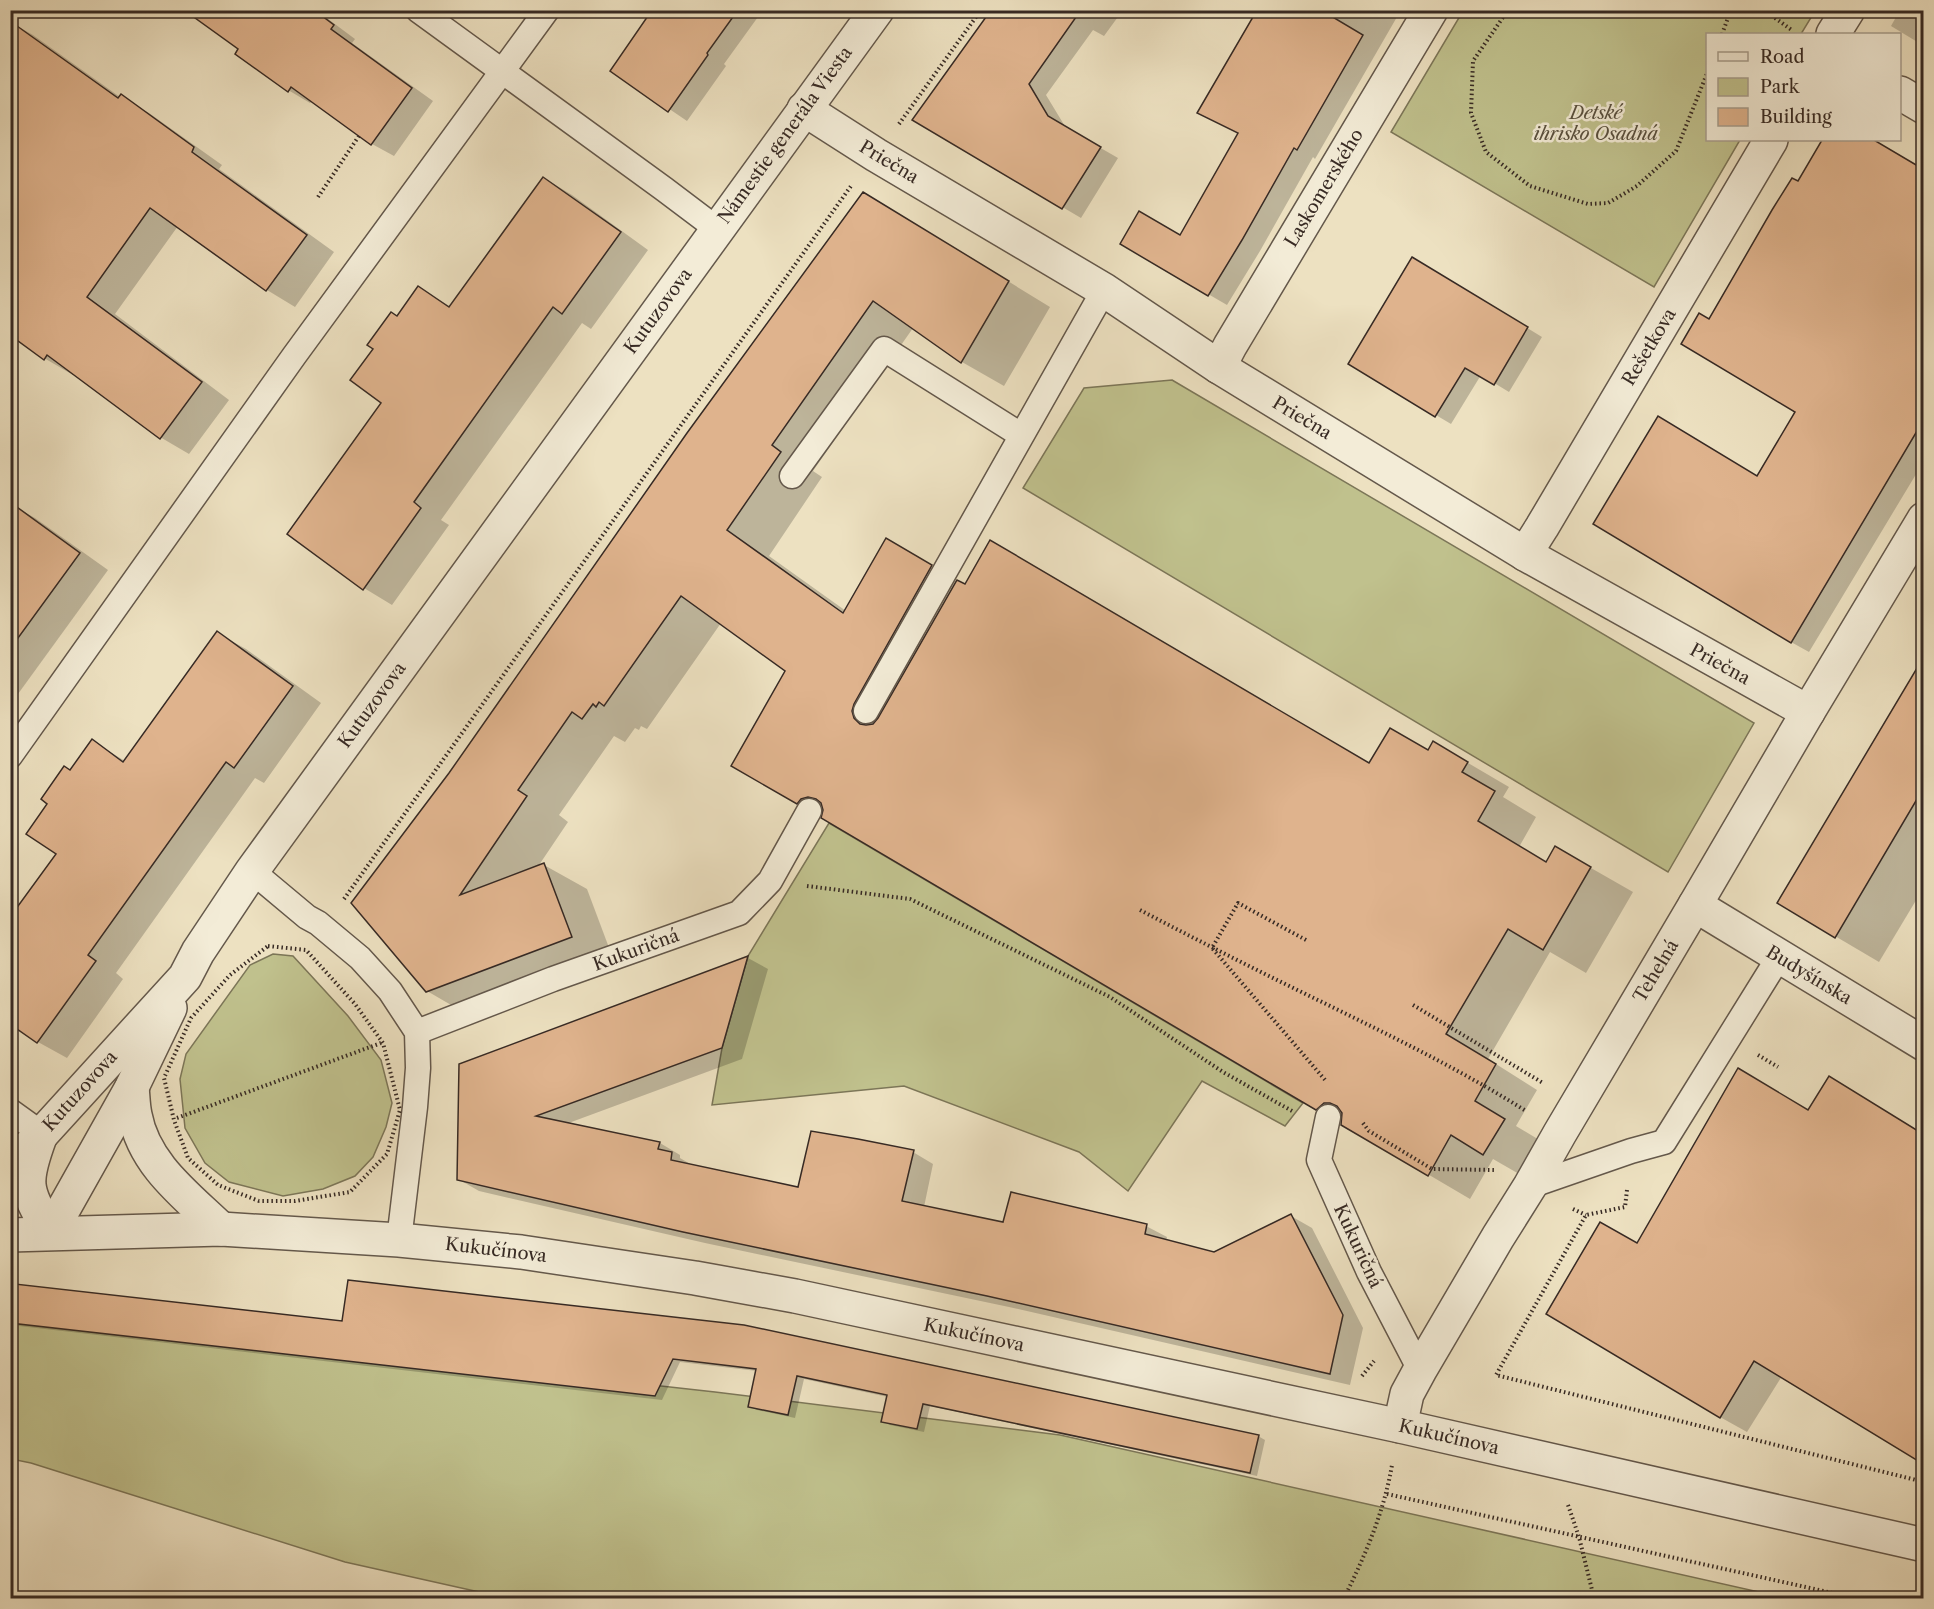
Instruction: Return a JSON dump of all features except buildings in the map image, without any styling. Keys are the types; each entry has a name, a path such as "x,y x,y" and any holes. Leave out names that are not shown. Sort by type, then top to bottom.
{"street":[{"name":"Námestie generála Viesta","path":"717,229 877,10"},
{"name":"Laskomerského","path":"1219,367 1431,10"},
{"path":"1834,33 1848,10"},
{"path":"1901,94 1923,107"},
{"name":"Priečna","path":"804,109 876,155 1104,290 1219,367 1525,554 1808,712"},
{"name":"Rešetkova","path":"1525,554 1770,141"},
{"name":"Kutuzovova","path":"10,1165 42,1134 185,977 198,952 252,871 717,229"},
{"name":"Tehelná","path":"1400,1426 1407,1394 1420,1370 1923,519"},
{"name":"Budyšínska","path":"1695,905 1923,1044"},
{"path":"50,1233 132,1087 185,977"},
{"path":"132,1087 135,1116 154,1162 221,1229"},
{"path":"42,1134 30,1166 28,1182 32,1198 50,1233"},
{"name":"Kukučínova","path":"10,1235 221,1229 399,1240 521,1252 695,1278 795,1296 1400,1426 1923,1545"}],"lane":[{"name":"Námestie generála Viesta","path":"418,10 717,229"},
{"path":"10,756 294,356 547,10"},
{"path":"866,711 1104,290"},
{"path":"792,476 884,349 1022,435"},
{"name":"Kukuričná","path":"417,1032 553,979 739,913 770,881 809,811"},
{"path":"252,871 360,958 390,990 417,1032 418,1068 415,1107 399,1240"},
{"path":"1530,1186 1664,1142 1779,957"},
{"path":"10,1111 42,1134"},
{"path":"1319,1160 1328,1117"},
{"name":"Kukuričná","path":"1319,1160 1369,1272 1420,1370"}],"path":[{"path":"343,899 854,182 981,10"},
{"path":"1508,10 1473,61 1471,112 1486,152 1530,186 1588,204 1608,203 1637,186 1676,151 1706,74"},
{"path":"1722,33 1731,10"},
{"path":"1764,10 1798,33"},
{"path":"318,197 359,136"},
{"path":"770,881 910,899 1110,998 1223,1072 1293,1111 1319,1160"},
{"path":"1212,948 1238,903 1306,940"},
{"path":"1140,910 1484,1084 1560,1133"},
{"path":"268,946 306,950 355,1004 383,1043 399,1110 387,1154 350,1192 295,1201 259,1201 218,1185 188,1158 174,1120 164,1078 191,1018 230,975 268,946"},
{"path":"1212,948 1332,1087"},
{"path":"1413,1005 1552,1088"},
{"path":"174,1120 383,1043"},
{"path":"1362,1122 1369,1131 1432,1169"},
{"path":"1493,1179 1499,1170"},
{"path":"1359,1380 1400,1330"},
{"path":"1510,1352 1496,1375 1923,1482"},
{"path":"1344,1599 1376,1528 1387,1494 1400,1426"},
{"path":"1568,1464 1563,1492 1579,1537 1594,1599"},
{"path":"1387,1494 1855,1599"}],"green space":[{"name":"Detské ihrisko Osadná","path":"1463,10 1815,11 1802,33 1706,33 1706,141 1739,141 1654,287 1391,132"},
{"path":"1172,380 1754,723 1668,872 1023,488 1084,388"},
{"path":"829,823 1303,1103 1285,1126 1202,1081 1128,1191 1079,1152 904,1086 712,1105 722,1048 748,956"},
{"path":"273,954 293,956 348,1016 381,1060 392,1103 386,1127 373,1157 355,1176 323,1189 283,1196 229,1182 205,1163 185,1128 180,1079 186,1054 250,965"},
{"path":"11,1314 715,1392 1060,1435 1786,1598 506,1598 345,1562 31,1463 11,1459"}]}
